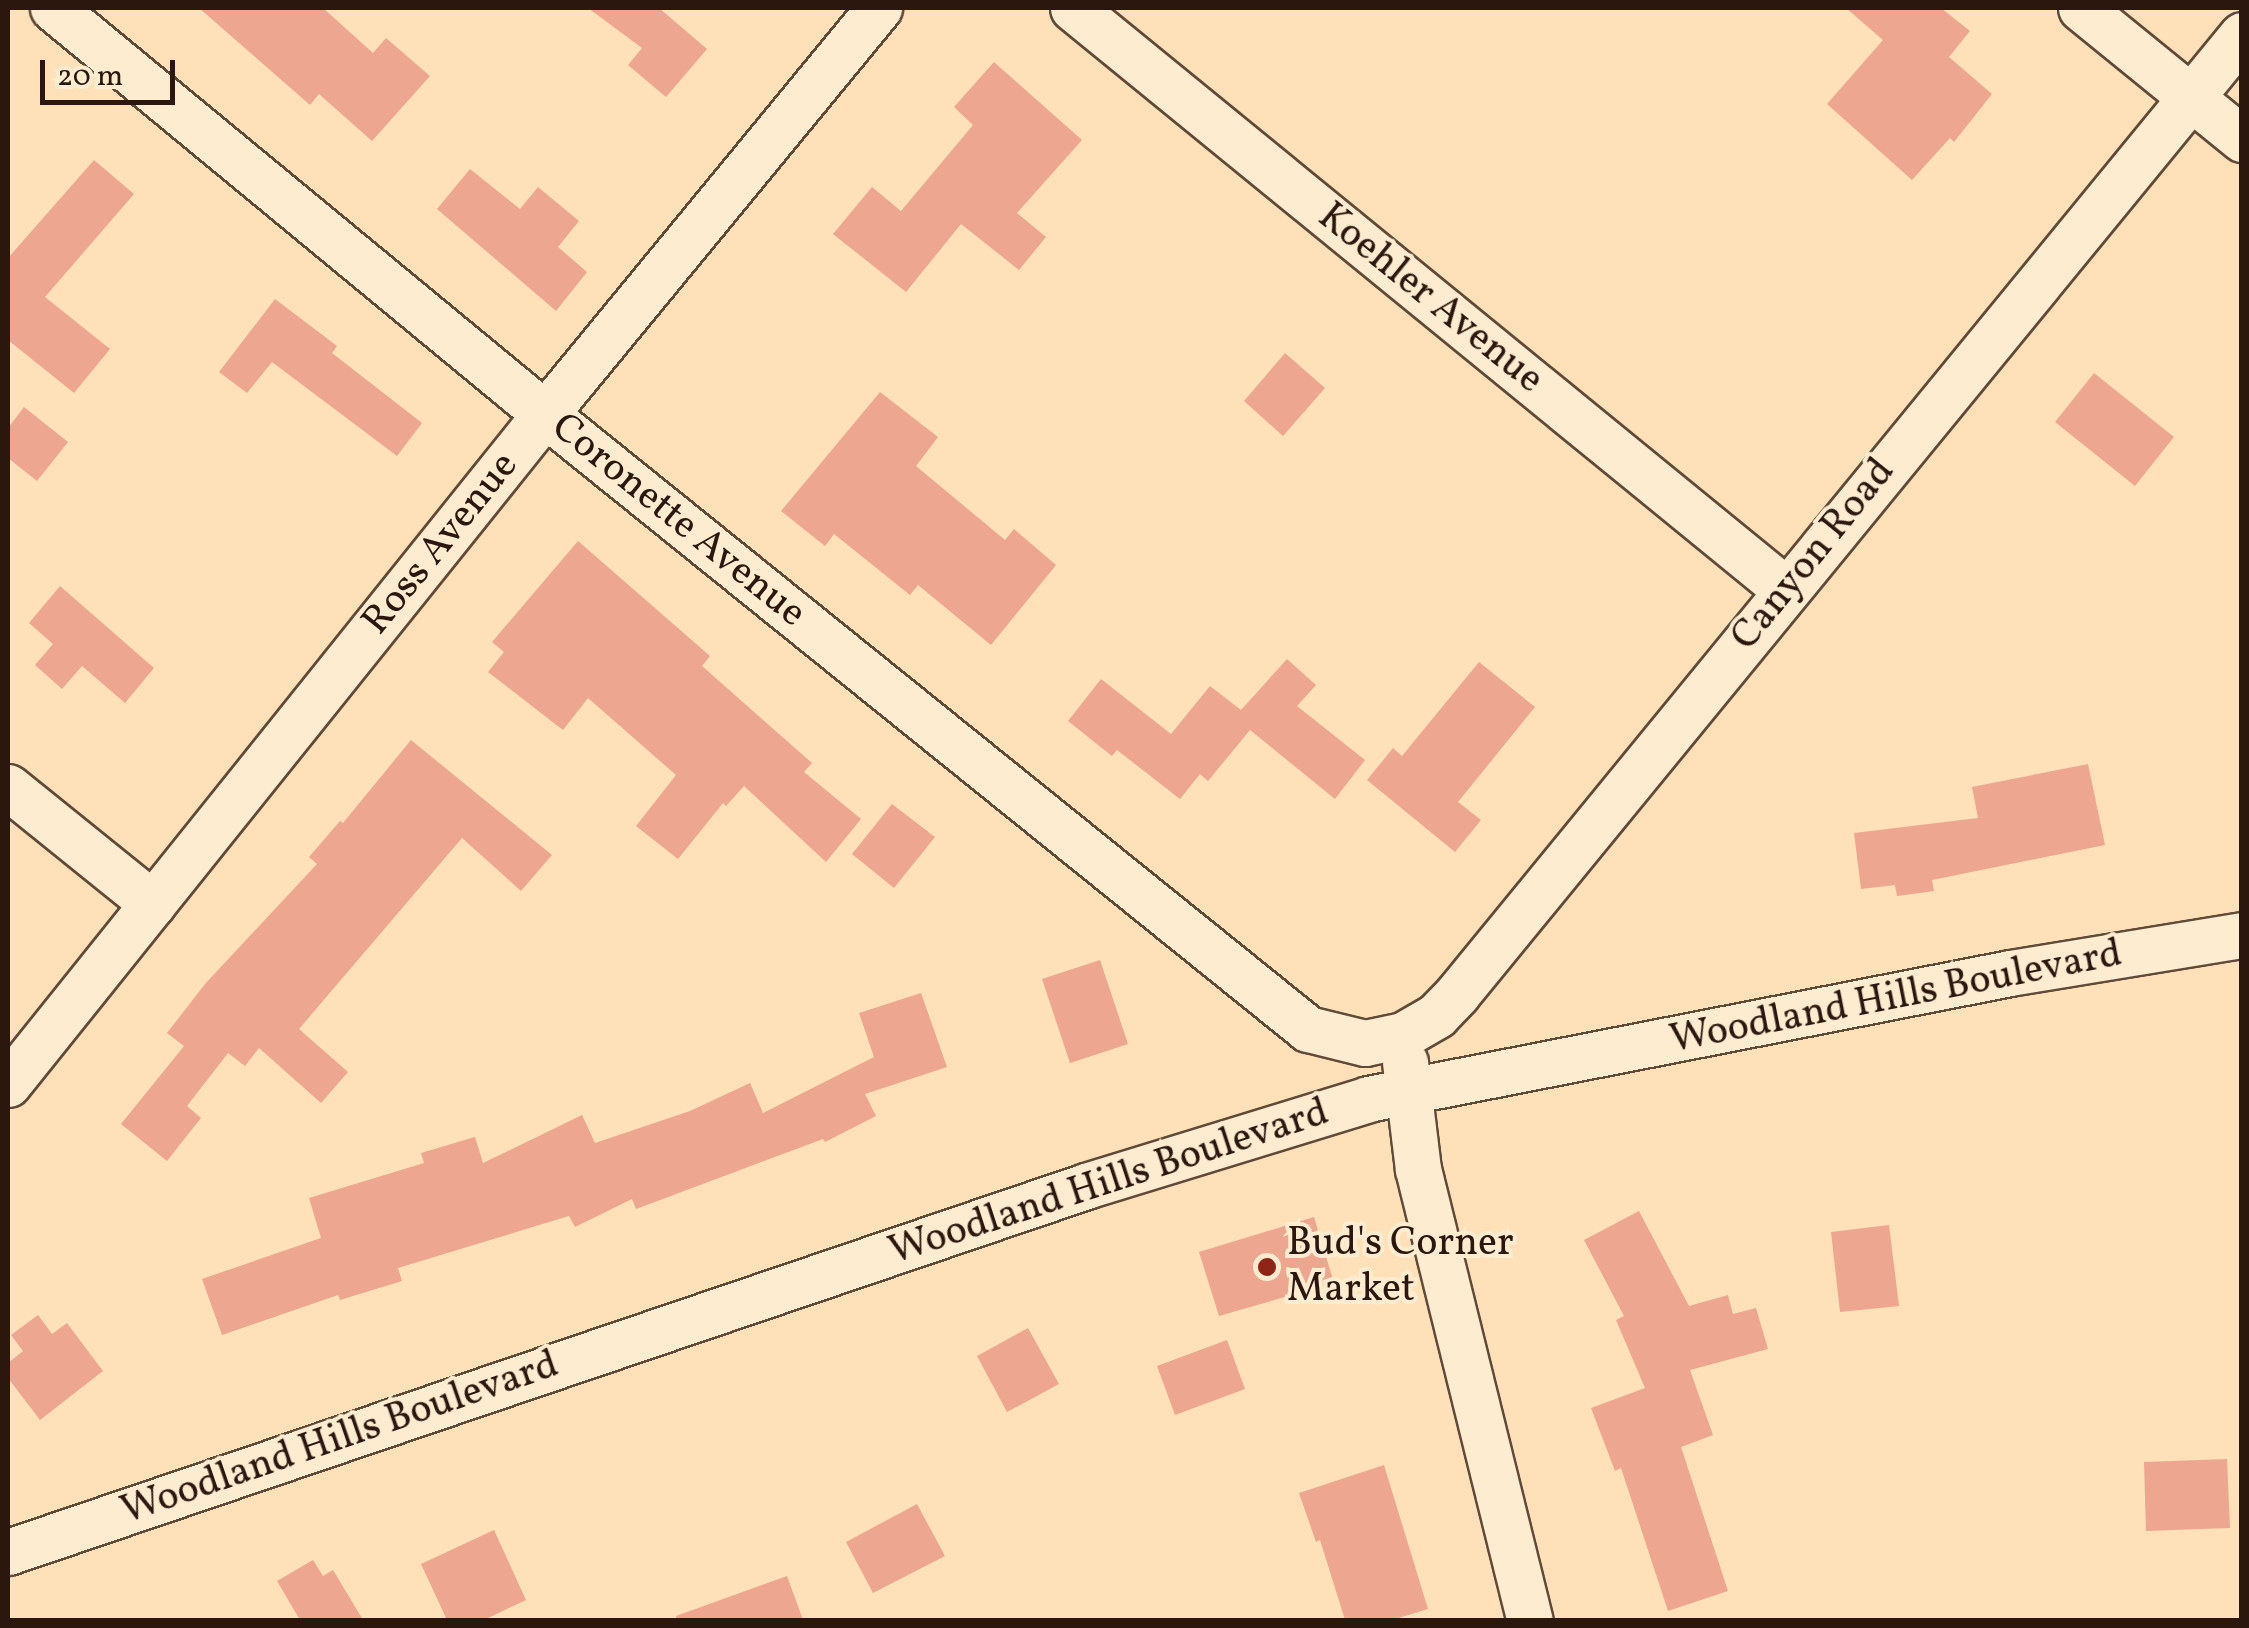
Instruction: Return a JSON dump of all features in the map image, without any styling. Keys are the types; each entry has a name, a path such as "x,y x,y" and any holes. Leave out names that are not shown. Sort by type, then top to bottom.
{"street":[{"name":"Coronette Avenue","path":"53,8 545,414 1388,1096"},
{"name":"Ross Avenue","path":"8,1084 545,414 879,8"},
{"name":"Koehler Avenue","path":"1073,8 1786,590"},
{"path":"2081,8 2242,139"},
{"name":"Canyon Road","path":"1384,1039 1437,1016 1457,994 2242,35"},
{"path":"8,786 153,904"},
{"name":"Woodland Hills Boulevard","path":"8,1552 1086,1186 1388,1096 2010,973 2242,935"},
{"name":"Coronette Avenue","path":"1308,1029 1384,1039"},
{"path":"1384,1039 1388,1096 1418,1170 1530,1620"}],"building":[{"path":"199,8 323,8 373,53 386,38 430,76 372,141 319,94 310,105"},
{"path":"588,8 659,8 707,49 666,97 628,65 642,48"},
{"path":"1846,8 1941,8 1970,31 1949,57 1992,94 1954,142 1950,138 1912,180 1827,104 1883,40"},
{"path":"994,62 1082,140 1017,213 1046,237 1019,270 961,224 906,292 833,234 872,187 901,211 973,125 954,107"},
{"path":"94,160 134,194 45,297 110,349 74,393 8,340 8,258"},
{"path":"470,169 520,209 538,187 579,221 558,247 587,272 556,311 437,209"},
{"path":"275,299 337,346 332,353 422,423 397,456 272,362 247,393 219,372"},
{"path":"1285,353 1325,388 1283,436 1244,401"},
{"path":"2094,373 2174,437 2135,486 2055,422"},
{"path":"880,392 938,437 916,466 1005,540 1014,529 1056,565 991,645 918,585 910,595 834,534 825,546 781,511"},
{"path":"24,407 68,442 37,481 8,458 8,428"},
{"path":"578,541 710,656 702,666 812,763 804,772 861,819 826,862 744,786 726,806 723,803 678,859 636,826 676,775 588,698 563,730 488,672 504,652 492,642"},
{"path":"60,586 154,668 125,703 82,666 62,689 35,665 53,644 29,623"},
{"path":"1287,659 1316,685 1297,706 1365,760 1335,799 1250,730 1208,781 1200,774 1180,799 1117,750 1112,756 1068,721 1101,679 1171,734 1210,686 1241,710"},
{"path":"1479,662 1535,707 1458,802 1481,820 1455,852 1367,780 1393,748 1402,756"},
{"path":"411,740 552,855 521,891 462,838 299,1029 348,1072 321,1103 259,1048 245,1066 228,1053 187,1106 201,1118 167,1161 121,1124 184,1046 167,1033 205,984 317,864 309,857 340,821 343,823"},
{"path":"2088,764 2105,845 1932,880 1934,891 1897,896 1895,885 1861,889 1854,833 1978,818 1972,787"},
{"path":"892,804 935,837 894,888 852,854"},
{"path":"1100,960 1128,1044 1070,1063 1042,979"},
{"path":"921,993 947,1067 865,1094 876,1116 825,1142 823,1139 636,1209 632,1199 575,1227 569,1216 398,1268 402,1281 340,1300 338,1295 222,1335 202,1279 321,1238 309,1198 424,1163 421,1153 475,1137 483,1163 582,1115 595,1143 690,1111 750,1083 763,1113 874,1057 859,1013"},
{"path":"1639,1211 1689,1306 1728,1295 1733,1314 1756,1308 1768,1349 1690,1370 1713,1435 1681,1447 1728,1591 1668,1611 1621,1468 1615,1471 1591,1408 1645,1388 1616,1320 1624,1316 1584,1240"},
{"name":"Bud's Corner Market","path":"1314,1217 1334,1283 1219,1316 1199,1252"},
{"path":"1889,1225 1899,1306 1840,1312 1831,1232"},
{"path":"38,1315 52,1334 67,1323 103,1371 40,1420 8,1378 8,1363 23,1351 11,1335"},
{"path":"1028,1328 1059,1384 1007,1412 977,1356"},
{"path":"1227,1340 1245,1389 1175,1415 1157,1366"},
{"path":"2227,1459 2230,1528 2146,1531 2144,1462"},
{"path":"1384,1465 1428,1609 1392,1620 1345,1620 1320,1540 1316,1542 1299,1493"},
{"path":"917,1504 945,1556 873,1593 846,1542"},
{"path":"494,1530 526,1600 484,1620 447,1620 421,1564"},
{"path":"313,1560 323,1576 333,1570 363,1620 300,1620 277,1581"},
{"path":"787,1576 803,1620 677,1620 676,1616"}],"place":[{"name":"Bud's Corner Market","path":"1267,1267"}]}
